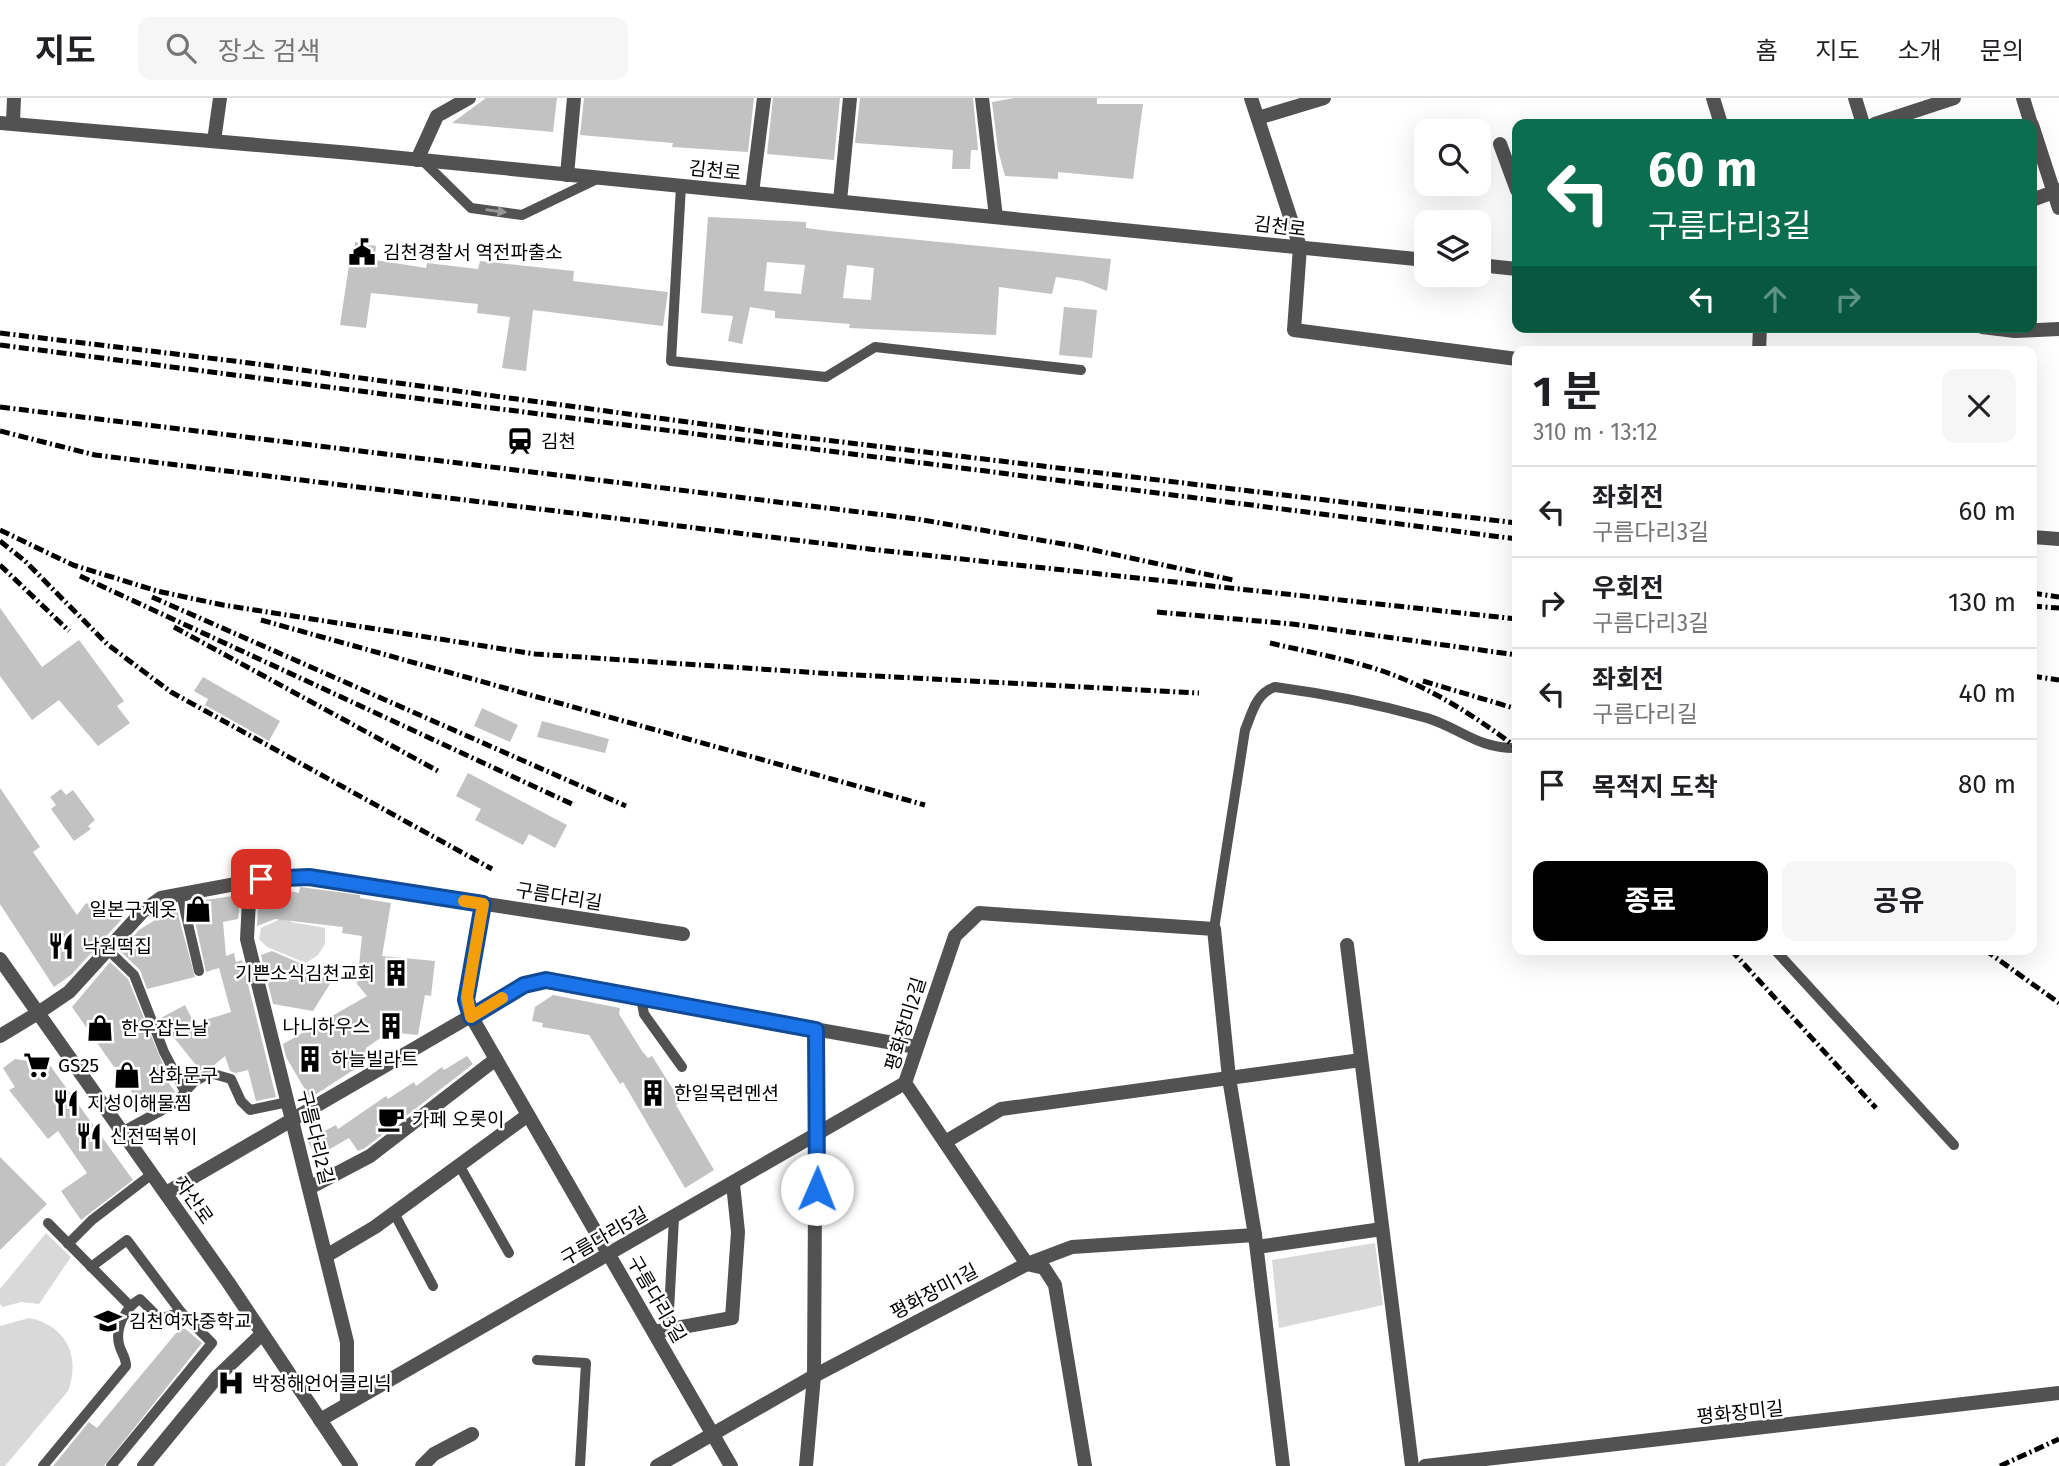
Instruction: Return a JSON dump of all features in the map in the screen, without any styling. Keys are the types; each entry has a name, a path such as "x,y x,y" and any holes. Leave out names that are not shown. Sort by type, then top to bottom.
{"street":[{"path":"7,122 14,98"},
{"path":"214,141 220,98"},
{"path":"420,160 437,116 469,98"},
{"path":"567,175 574,98"},
{"path":"752,193 764,98"},
{"path":"840,201 850,98"},
{"path":"982,98 996,217"},
{"path":"1251,98 1300,247 1294,330 1512,358"},
{"path":"1258,118 1324,98"},
{"path":"1713,98 1719,119"},
{"path":"1855,98 1861,119"},
{"path":"1890,119 1954,98"},
{"path":"2023,98 2030,119"},
{"name":"김천로","path":"7,122 420,160 1414,259"},
{"path":"2037,138 2057,191 2059,208"},
{"path":"1500,144 1512,176"},
{"path":"2037,198 2057,191"},
{"path":"1491,266 1512,268"},
{"path":"2037,330 2059,329"},
{"path":"2037,537 2059,539"},
{"name":"구름다리길","path":"0,1036 69,992 151,904 161,898 250,881 309,877 683,934"},
{"name":"구름다리2길","path":"250,881 247,939 347,1342 347,1403"},
{"name":"구름다리3길","path":"483,904 466,1000 471,1017 609,1255 661,1331 731,1466"},
{"name":"평화장미2길","path":"1085,1466 1055,1285 1044,1268 1027,1264 905,1083 955,936 979,913 1214,929"},
{"path":"1214,929 1229,1078 1256,1241 1283,1466"},
{"path":"1347,945 1412,1466"},
{"name":"자산로","path":"0,959 166,1194 351,1466"},
{"path":"166,1194 524,985 538,980 916,1047"},
{"path":"806,1466 814,1376 818,1136 816,1030"},
{"path":"309,1188 370,1156 496,1059"},
{"path":"945,1142 1001,1109 1361,1060"},
{"name":"구름다리5길","path":"320,1420 818,1136 905,1083"},
{"path":"326,1256 394,1213 528,1115"},
{"path":"661,1331 732,1318 737,1231 733,1184"},
{"name":"평화장미1길","path":"657,1466 814,1376 1027,1264 1072,1247 1256,1241 1382,1229"},
{"path":"144,1466 217,1377 262,1334"},
{"name":"평화장미길","path":"1425,1466 2059,1393"},
{"path":"422,1466 434,1454 472,1434"}],"lane":[{"path":"420,160 471,208 522,215 599,178"},
{"path":"681,186 671,361 826,377 875,347 1081,370"},
{"path":"1214,929 1245,730 1257,701 1266,690 1275,687 1349,697 1432,720 1494,749 1512,748"},
{"path":"181,894 199,971"},
{"path":"108,950 134,975 164,1052 185,1092"},
{"path":"1780,955 1954,1145"},
{"path":"641,998 644,1014 682,1067"},
{"path":"122,1132 158,1114 201,1078 215,1073 232,1079 241,1101 250,1110 288,1102"},
{"path":"459,1166 509,1253"},
{"path":"68,1244 92,1220 152,1174"},
{"path":"394,1213 433,1286"},
{"path":"661,1331 674,1217"},
{"path":"48,1223 130,1306"},
{"path":"91,1267 127,1240 181,1311 210,1339 212,1346 111,1466"},
{"path":"43,1466 126,1366 118,1337 130,1306 140,1299 160,1319 181,1311"},
{"path":"537,1360 586,1363 580,1466"}],"shaded area":[{"path":"287,916 291,922 325,928 325,944 318,955 306,963 267,947 259,939 261,928"},
{"path":"46,1233 71,1257 39,1304 21,1302 3,1307 0,1304 0,1289"},
{"path":"1375,1243 1383,1305 1279,1328 1272,1260"},
{"path":"29,1318 42,1322 61,1335 71,1355 72,1378 68,1391 5,1466 0,1466 0,1326"}],"building":[{"path":"486,98 557,98 553,132 452,123"},
{"path":"584,98 754,98 748,152 672,147 673,143 580,135"},
{"path":"773,98 840,98 834,160 767,154"},
{"path":"860,98 973,98 978,150 971,150 970,169 952,169 953,150 855,143"},
{"path":"1014,98 1097,98 1097,104 1143,104 1133,179 1058,172 1058,179 1005,176 998,150 992,102"},
{"path":"708,217 806,222 806,228 829,231 1111,259 1107,291 1082,281 1056,277 1052,294 999,287 996,335 849,328 850,324 775,318 775,311 750,307 742,344 728,341 733,316 701,313","holes":["767,262 805,265 801,294 764,291","847,265 874,268 871,300 843,298"]},
{"path":"355,242 376,246 375,260 426,268 427,263 478,269 480,261 574,271 573,281 668,292 663,326 533,310 526,371 502,368 510,317 477,313 478,304 371,293 366,328 340,325 351,252 354,252"},
{"path":"1064,307 1097,310 1092,358 1059,355"},
{"path":"0,608 42,667 79,640 124,701 117,706 130,723 98,746 59,700 32,720 0,676"},
{"path":"203,677 280,721 269,741 205,705 208,699 194,691"},
{"path":"482,708 518,725 510,742 474,726"},
{"path":"542,721 609,739 605,753 537,737"},
{"path":"468,773 567,825 555,848 529,834 523,845 475,820 481,809 456,796"},
{"path":"0,788 40,847 33,852 77,915 86,903 122,919 71,975 54,987 0,904"},
{"path":"61,789 66,795 73,790 95,820 88,826 91,829 74,841 51,809 56,805 50,797"},
{"path":"300,887 360,895 360,898 391,903 382,956 435,961 431,996 425,995 418,1035 389,1032 366,1048 369,1053 360,1059 362,1062 354,1066 355,1069 310,1098 286,1057 283,1044 367,996 357,984 362,936 342,933 343,927 275,919 257,926 259,892 275,888 299,893"},
{"path":"240,895 238,919 223,922 226,956 234,953 236,962 242,960 276,1097 256,1101 248,1070 236,1073 230,1071 225,1056 213,1066 200,1070 159,1019 185,1005 196,1027 205,1020 231,1012 219,968 206,972 191,902"},
{"path":"176,907 195,977 147,989 140,970 120,951 139,930"},
{"path":"272,951 309,967 311,964 333,979 313,1011 273,1004 261,955"},
{"path":"110,962 128,979 167,1074 164,1076 175,1092 145,1111 72,1007"},
{"name":"한일목련멘션","path":"553,995 620,1008 619,1014 642,1051 648,1058 652,1056 681,1102 676,1105 714,1170 685,1188 623,1082 620,1084 589,1035 542,1027 543,1023 532,1021 535,1007"},
{"path":"467,1056 473,1064 365,1148 358,1151 349,1138 316,1157 307,1140 336,1125 338,1129 386,1096 388,1099 414,1082 416,1086 442,1067 444,1070"},
{"path":"15,1059 49,1064 133,1180 81,1220 61,1191 87,1173 58,1131 48,1139 9,1090 15,1087 3,1068"},
{"path":"0,1157 47,1204 0,1250"},
{"path":"182,1326 202,1343 104,1466 53,1466 89,1422 97,1428"}],"railway":[{"path":"0,333 242,362 792,436 1512,522"},
{"path":"0,345 1512,538"},
{"path":"0,407 917,519 1075,546 1233,580"},
{"path":"0,431 95,455 869,549 1512,618"},
{"path":"0,530 73,565 157,591 223,605 535,654 820,673 1199,693"},
{"path":"0,541 25,561 107,644 171,692 492,869"},
{"path":"0,565 69,631"},
{"path":"80,576 572,804"},
{"path":"2037,594 2059,597"},
{"path":"152,597 626,806"},
{"path":"2037,606 2059,608"},
{"path":"1157,612 1292,624 1512,654"},
{"path":"261,620 925,805"},
{"path":"174,627 438,771"},
{"path":"1270,643 1352,662 1401,678 1461,709 1512,744"},
{"path":"2037,677 2059,680"},
{"path":"1423,681 1512,708"},
{"path":"1736,955 1876,1108"},
{"path":"1992,955 2059,1003"},
{"path":"2000,1466 2059,1439"}],"slow traffic":[{"path":"464,901 483,904 467,1009 471,1017 502,998"}],"place":[{"name":"김천경찰서 역전파출소","path":"362,252"},
{"name":"김천","path":"520,441"},
{"name":"일본구제옷","path":"198,909"},
{"name":"낙원떡집","path":"61,946"},
{"name":"기쁜소식김천교회","path":"396,973"},
{"name":"나니하우스","path":"391,1026"},
{"name":"한우잡는날","path":"100,1028"},
{"name":"하늘빌라트","path":"310,1059"},
{"name":"GS25","path":"37,1065"},
{"name":"삼화문구","path":"127,1075"},
{"name":"한일목련멘션","path":"653,1093"},
{"name":"지성이해물찜","path":"66,1103"},
{"name":"카페 오롯이","path":"391,1119"},
{"name":"신전떡볶이","path":"89,1136"},
{"name":"김천여자중학교","path":"108,1321"},
{"name":"박정해언어클리닉","path":"231,1383"}],"route":[{"path":"261,879 309,877 483,904 466,1000 471,1017 524,985 546,980 816,1030 817,1189"}]}
